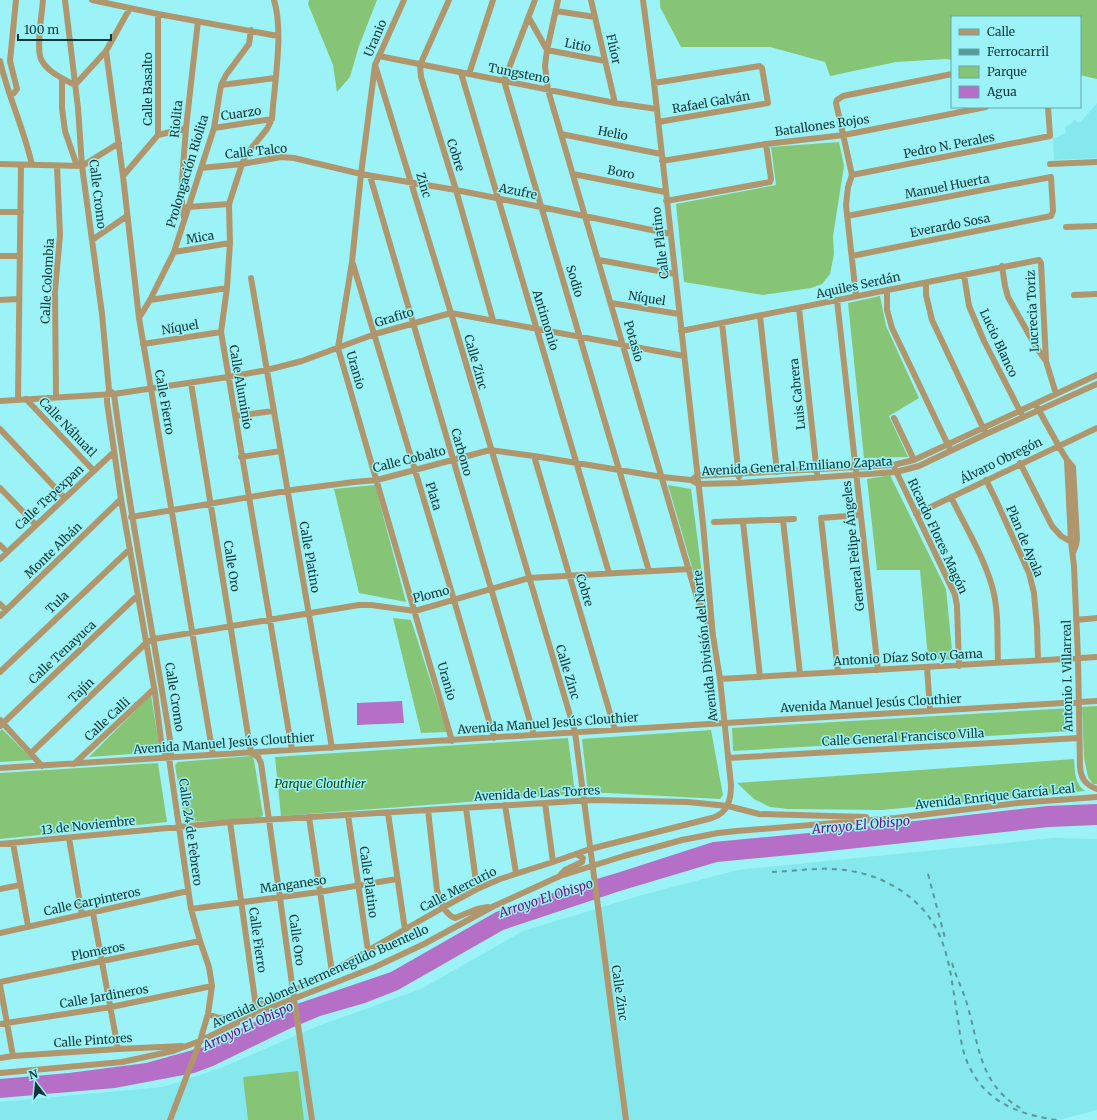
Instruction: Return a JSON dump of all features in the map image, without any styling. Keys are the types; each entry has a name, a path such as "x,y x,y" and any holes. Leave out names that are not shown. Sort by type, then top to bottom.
{"street":[{"path":"10,95 16,92 17,89 10,61 16,0"},
{"path":"43,0 39,54 44,63 62,79 75,85 106,51 130,8"},
{"name":"Calle Cromo","path":"65,0 78,108 80,166 102,314 114,452 154,689 162,748 169,758 172,753 172,746 110,393"},
{"path":"92,0 158,14 278,36"},
{"name":"Calle Aluminio","path":"274,0 278,36 272,119 267,129 251,148 242,164 229,204 230,243 227,288 221,332 292,750"},
{"name":"Uranio","path":"404,0 375,65 361,174 352,262 338,348 452,740"},
{"path":"420,65 449,0"},
{"path":"468,74 493,0"},
{"path":"504,81 535,0"},
{"name":"Potasio","path":"558,0 547,50 545,73 548,90 699,603 713,636"},
{"name":"Flúor","path":"591,0 615,103"},
{"name":"Calle Platino","path":"643,0 671,234 684,356 694,478"},
{"path":"556,11 595,17"},
{"name":"Calle Basalto","path":"123,176 158,135 158,14"},
{"path":"529,18 547,50"},
{"name":"Riolita","path":"185,220 181,200 186,128 198,21"},
{"name":"Prolongación Riolita","path":"139,318 150,300 174,252 214,128 221,85 226,75 249,44 251,30"},
{"name":"Litio","path":"547,50 605,61"},
{"name":"Calle Fierro","path":"106,51 119,143 139,318 213,755"},
{"name":"Tungsteno","path":"378,56 615,103 656,109"},
{"path":"0,61 32,165"},
{"name":"Zinc","path":"375,65 451,312"},
{"name":"Cobre","path":"420,65 423,86 456,190 493,320"},
{"name":"Rafael Galván","path":"654,83 760,66 762,68 768,103 658,122"},
{"name":"Antimonio","path":"461,73 610,573"},
{"path":"856,296 846,205 846,194 852,175 836,103 837,100 839,97 951,74"},
{"path":"221,85 275,78"},
{"path":"62,79 62,108 65,131 80,166"},
{"name":"Sodio","path":"504,81 649,571"},
{"name":"Batallones Rojos","path":"662,161 766,144 844,135 981,108"},
{"name":"Pedro N. Perales","path":"852,175 1050,136 1048,108"},
{"name":"Cuarzo","path":"214,128 272,119"},
{"path":"158,135 186,128"},
{"name":"Helio","path":"561,134 661,154"},
{"path":"0,164 80,166 119,143"},
{"path":"666,201 770,182 771,179 766,144"},
{"name":"Calle Talco","path":"201,168 242,164 272,158 294,158 361,174"},
{"path":"1050,164 1097,162"},
{"path":"18,400 18,300 21,165"},
{"name":"Calle Colombia","path":"56,397 55,291 60,235 57,166"},
{"name":"Azufre","path":"361,174 456,190 671,234"},
{"name":"Boro","path":"573,174 665,192"},
{"name":"Carbono","path":"370,176 534,735"},
{"name":"Manuel Huerta","path":"847,216 1051,177 1053,214"},
{"path":"188,207 229,204"},
{"path":"0,212 21,212"},
{"name":"Everardo Sosa","path":"852,256 1053,214"},
{"path":"92,240 127,216"},
{"path":"1066,227 1097,226"},
{"name":"Mica","path":"174,252 230,243"},
{"path":"0,256 20,256"},
{"path":"599,260 675,274"},
{"name":"Aquiles Serdán","path":"681,331 926,283 1002,266 1039,260"},
{"name":"Lucrecia Toriz","path":"1039,260 1041,263 1046,361"},
{"name":"Plata","path":"352,262 375,334 494,738"},
{"path":"1002,266 1008,297 1036,347 1046,361 1056,394"},
{"name":"Lucio Blanco","path":"964,275 970,306 984,340 1023,418"},
{"name":"Calle Platino","path":"251,278 332,748"},
{"path":"926,283 926,295 932,320 986,434"},
{"path":"150,300 227,288"},
{"path":"887,290 888,310 892,328 951,451"},
{"path":"1074,295 1097,294"},
{"path":"0,300 18,300"},
{"name":"General Felipe Ángeles","path":"837,300 878,670"},
{"name":"Níquel","path":"611,303 679,314"},
{"name":"Luis Cabrera","path":"799,308 817,477"},
{"name":"Grafito","path":"0,401 152,389 267,370 302,362 375,334 451,312 624,346 684,356"},
{"name":"Calle Zinc","path":"451,312 490,450 574,732 626,1120"},
{"path":"760,316 777,472"},
{"path":"722,323 740,483"},
{"name":"Níquel","path":"143,344 221,332"},
{"name":"Avenida General Emiliano Zapata","path":"1097,375 914,460 893,465 694,478 698,484 740,483 896,472 919,466 1097,384"},
{"name":"Calle Oro","path":"191,383 252,753"},
{"name":"Calle Náhuatl","path":"26,399 94,470"},
{"name":"Antonio I. Villarreal","path":"1035,404 1067,460 1073,467 1076,546 1073,554"},
{"path":"236,416 274,411"},
{"path":"894,418 914,460"},
{"name":"Álvaro Obregón","path":"916,514 1020,463 1097,428"},
{"path":"0,429 64,497"},
{"name":"Calle Cobalto","path":"131,517 287,491 377,480 490,450 662,478 694,478"},
{"path":"242,457 281,451"},
{"name":"Calle Tepexpan","path":"0,559 64,497 114,452"},
{"name":"Cobre","path":"534,456 615,730"},
{"name":"Antonio I. Villarreal","path":"1067,460 1078,658 1080,767 1082,776 1088,785 1097,789"},
{"path":"1020,463 1052,526 1061,536 1076,546"},
{"name":"Ricardo Flores Magón","path":"893,465 955,595 957,606 959,666"},
{"name":"Plan de Ayala","path":"986,480 1028,573 1034,593 1038,660"},
{"name":"Avenida División del Norte","path":"698,484 713,636 720,679 728,758 731,795 728,806"},
{"path":"0,488 36,525"},
{"path":"951,497 976,546 992,586 995,601 998,662"},
{"name":"Monte Albán","path":"0,616 121,500"},
{"path":"838,672 821,518 860,514"},
{"path":"714,522 794,519"},
{"path":"783,520 800,674"},
{"path":"743,522 760,677"},
{"path":"0,545 7,552"},
{"name":"Tula","path":"0,672 130,548"},
{"name":"Plomo","path":"146,642 154,639 192,632 359,605 371,604 415,611 490,588 529,578 689,569"},
{"name":"Calle Tenayuca","path":"1,723 138,595"},
{"path":"0,604 6,610"},
{"path":"1076,620 1097,618"},
{"name":"Tajín","path":"31,753 146,642"},
{"name":"Antonio Díaz Soto y Gama","path":"720,679 1097,657"},
{"path":"927,667 930,710"},
{"name":"Calle Calli","path":"74,764 154,689"},
{"name":"Avenida Manuel Jesús Clouthier","path":"0,768 930,710 1097,702"},
{"path":"1,723 42,766"},
{"name":"Calle General Francisco Villa","path":"728,758 1079,738"},
{"path":"261,763 265,756 275,751"},
{"path":"252,753 258,757 261,763"},
{"name":"Calle 24 de Febrero","path":"169,758 191,909 209,967 212,986 208,1014 200,1041 170,1120"},
{"name":"Calle Oro","path":"261,763 312,1120"},
{"name":"Avenida Enrique García Leal","path":"896,818 1018,803 1097,797"},
{"name":"Avenida de Las Torres","path":"178,826 584,800 655,801 728,806 759,814 896,818"},
{"path":"545,803 553,862"},
{"path":"505,805 516,874"},
{"name":"Calle Mercurio","path":"208,1014 219,1018 229,1017 313,982 477,889 590,849 712,818 721,814 728,806"},
{"path":"466,808 477,889"},
{"path":"428,810 437,890 444,907 450,916 455,918 477,909 492,907"},
{"path":"388,813 405,930"},
{"name":"Calle Platino","path":"348,815 368,951"},
{"path":"309,817 332,972"},
{"name":"Avenida Colonel Hermenegildo Buentello","path":"0,1073 122,1062 157,1056 188,1046 257,1013 294,1001 317,990 375,967 418,947 492,907 560,876 592,865 682,840 718,833 896,818"},
{"name":"Calle Fierro","path":"230,822 257,1013"},
{"name":"13 de Noviembre","path":"0,844 178,826"},
{"path":"69,838 82,915"},
{"path":"13,842 28,926"},
{"path":"560,876 565,870 582,862 581,856 576,854"},
{"name":"Manganeso","path":"191,909 320,892 397,879"},
{"path":"0,889 20,885"},
{"name":"Calle Carpinteros","path":"0,933 188,891"},
{"path":"92,913 118,1049"},
{"name":"Plomeros","path":"0,982 200,941"},
{"path":"313,982 317,990"},
{"path":"0,985 13,1056"},
{"name":"Calle Jardineros","path":"0,1024 111,1008 212,986"},
{"name":"Calle Pintores","path":"0,1058 118,1049 188,1046"}],"shaded area":[{"path":"1097,103 1097,158 1054,160 1053,139 1066,133 1065,127 1071,124 1074,120 1080,123"},
{"path":"1054,838 1097,839 1097,1110 1059,1120 0,1120 0,1102 163,1087 221,1068 318,1026 421,989 523,931 642,895 738,870"}],"green space":[{"path":"309,0 377,0 359,46 350,77 337,92 333,65 308,4"},
{"path":"660,0 1097,0 1097,79 1081,75 1081,16 951,16 951,60 896,62 830,76 825,62 770,47 681,47 660,7"},
{"path":"839,142 844,166 833,236 834,254 830,274 822,284 811,288 763,295 684,282 676,204 776,185 771,147"},
{"path":"880,296 886,326 919,398 889,416 908,457 864,458 848,303"},
{"path":"890,475 946,589 953,660 928,658 920,570 877,570 867,479"},
{"path":"375,485 406,602 359,593 334,489"},
{"path":"668,485 691,489 706,605 703,605"},
{"path":"393,618 411,620 447,732 421,733"},
{"path":"151,695 160,752 89,757"},
{"path":"1097,706 1097,784 1093,784 1088,777 1084,758 1082,707"},
{"path":"1071,708 1073,731 733,751 732,728"},
{"path":"2,729 33,760 0,762 0,731"},
{"path":"711,730 723,795 720,799 588,792 582,739"},
{"name":"Parque Clouthier","path":"568,738 575,794 281,816 275,757"},
{"name":"Parque Clouthier","path":"251,756 254,760 263,815 260,818 188,822 184,819 175,765 178,762"},
{"path":"1074,759 1077,781 1081,788 1085,791 881,810 788,809 770,807 754,799 737,783"},
{"path":"158,763 167,822 0,839 0,773"},
{"path":"298,1071 304,1120 248,1120 243,1077"}],"water":[{"path":"402,701 404,723 357,725 357,703"},
{"name":"Arroyo El Obispo","path":"1097,804 1097,825 1049,827 717,862 620,891 503,930 398,990 365,1003 320,1016 289,1029 213,1066 194,1073 115,1088 0,1098 0,1079 69,1073 146,1063 207,1046 285,1008 391,972 496,912 713,842 819,832 1047,806"}],"railway":[{"path":"772,872 821,869 851,871 879,879 905,893 926,914 935,926 941,939 951,978 963,1050 967,1062 977,1080 996,1099 1006,1105 1031,1115 1057,1120"},
{"path":"928,874 945,938"},
{"path":"952,963 965,999 978,1048 988,1075 1006,1098 1020,1108"}]}
